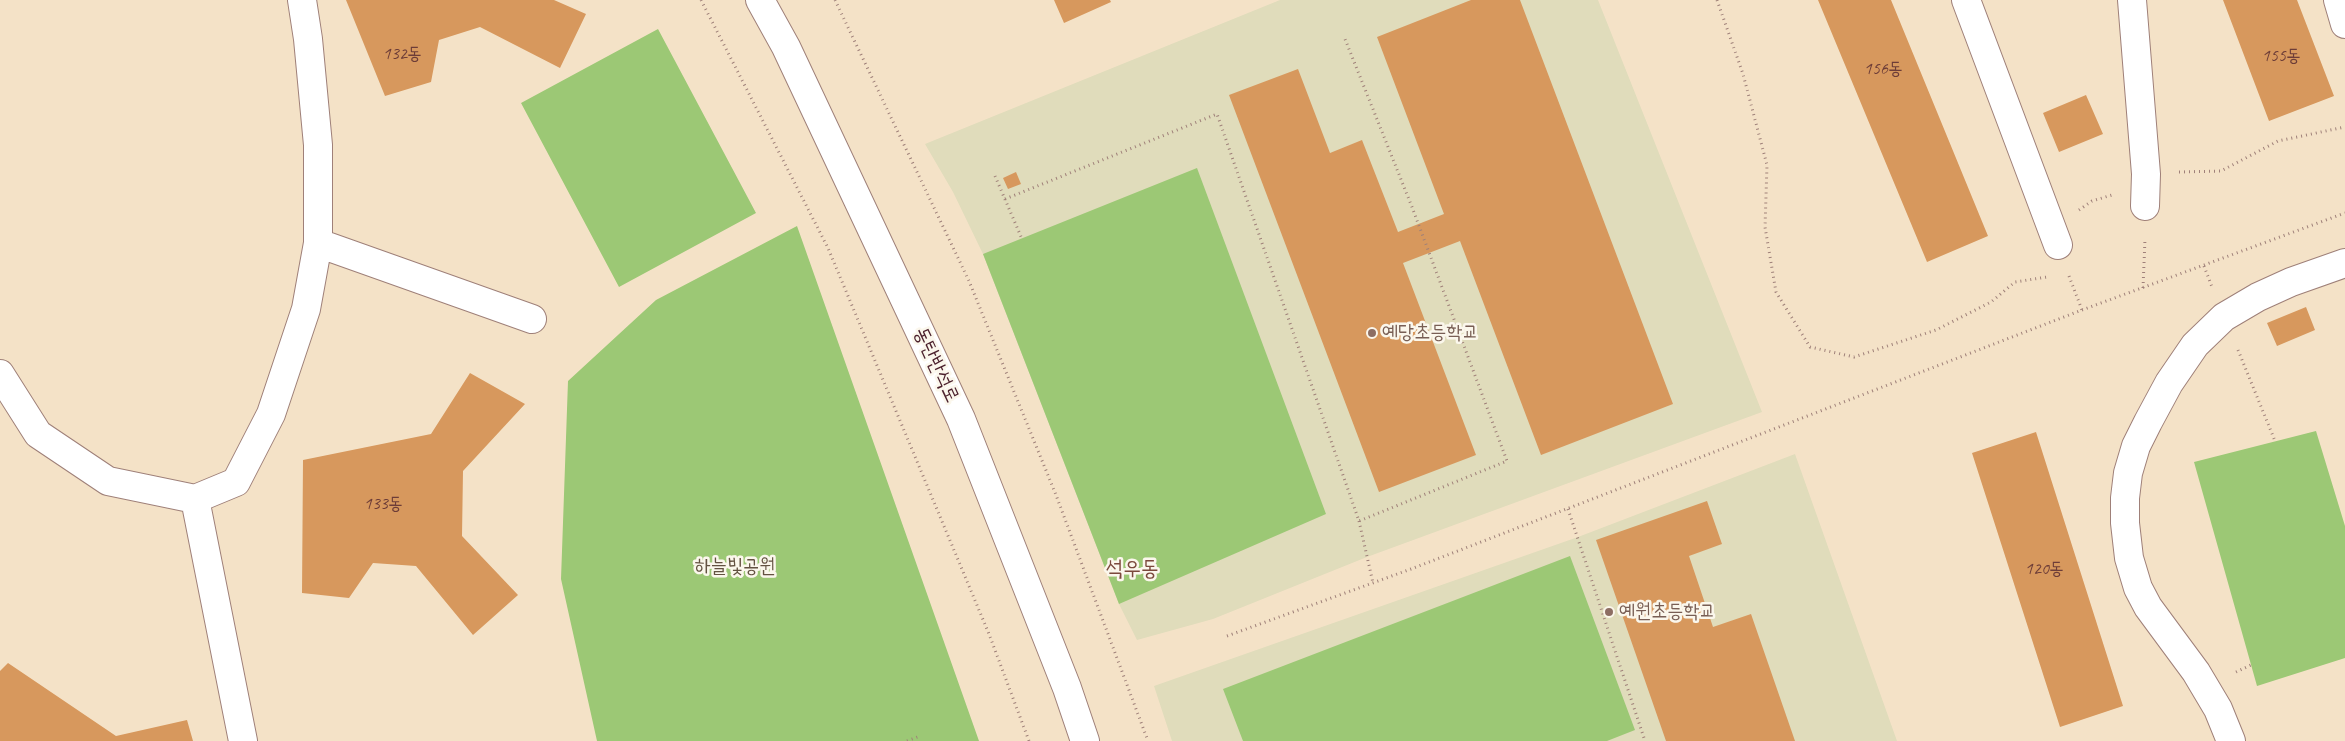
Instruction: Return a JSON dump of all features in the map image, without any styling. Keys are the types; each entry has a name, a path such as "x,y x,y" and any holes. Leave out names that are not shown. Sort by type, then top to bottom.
{"street":[{"path":"0,374 38,434 108,481 194,499 236,482 271,414 306,308 318,243 318,145 308,39 302,0"},
{"name":"동탄반석로","path":"760,0 786,47 961,419 1067,688 1085,741"},
{"path":"1966,0 2058,245"},
{"path":"2132,0 2146,174 2145,206"},
{"path":"2338,0 2345,24"},
{"path":"318,243 532,319"},
{"path":"2231,741 2218,709 2196,672 2148,607 2138,588 2129,558 2125,498 2128,473 2136,446 2148,422 2169,383 2195,345 2224,317 2258,297 2291,282 2345,263"},
{"path":"194,499 243,741"}],"path":[{"path":"701,0 828,248 989,634 1029,741"},
{"path":"835,0 969,281 1056,495 1148,741"},
{"path":"1718,0 1743,74 1767,164 1765,227 1776,292 1810,347 1854,357 1936,330 1991,302 2015,282 2068,273"},
{"path":"1345,39 1416,215 1507,461 1359,521"},
{"path":"1005,199 1217,114 1359,521 1373,583"},
{"path":"2146,174 2221,171 2278,141 2345,127"},
{"path":"995,176 1022,239"},
{"path":"2082,310 2058,245 2080,210 2092,201 2109,195 2129,198 2145,206 2143,288"},
{"path":"1227,636 1568,509 2082,310 2345,213"},
{"path":"2224,317 2275,441"},
{"path":"1568,509 1645,741"},
{"path":"907,741 920,736"}],"shaded area":[{"name":"예당초등학교","path":"1280,0 1598,0 1762,412 1367,557 1213,619 1137,640 1119,604 983,254 953,192 925,144"},
{"name":"예원초등학교","path":"1795,454 1897,741 1172,741 1154,686 1578,537"}],"green space":[{"path":"658,29 756,213 619,287 521,103"},
{"path":"1197,168 1326,514 1119,604 983,254"},
{"name":"하늘빛공원","path":"797,226 979,741 597,741 561,579 568,381 656,300"},
{"path":"2316,431 2345,526 2345,658 2257,686 2194,462"},
{"path":"1570,556 1635,730 1607,741 1243,741 1223,689"}],"building":[{"path":"346,0 554,0 586,14 560,68 480,27 439,40 431,82 385,96"},
{"path":"1054,0 1110,0 1111,2 1064,23"},
{"path":"1471,0 1520,0 1673,404 1541,455 1460,241 1403,263 1476,455 1379,492 1229,95 1298,69 1330,153 1362,140 1398,232 1444,214 1377,37"},
{"path":"1818,0 1891,0 1988,236 1927,262"},
{"path":"2223,0 2297,0 2334,96 2269,121"},
{"path":"2086,95 2103,134 2059,152 2043,113"},
{"path":"1016,172 1021,184 1008,189 1003,178"},
{"path":"2306,307 2315,330 2277,346 2267,323"},
{"path":"470,373 525,404 463,471 462,536 518,595 473,635 416,566 373,563 349,598 302,593 303,460 431,434"},
{"path":"2036,432 2123,706 2060,727 1972,453"},
{"path":"1707,501 1722,544 1689,556 1713,627 1751,614 1795,741 1666,741 1596,540"},
{"path":"8,663 116,736 187,720 193,741 0,741 0,671"}],"place":[{"name":"예당초등학교","path":"1372,333"},
{"name":"예원초등학교","path":"1609,612"}],"district":[{"name":"석우동","path":"1132,569"}]}
